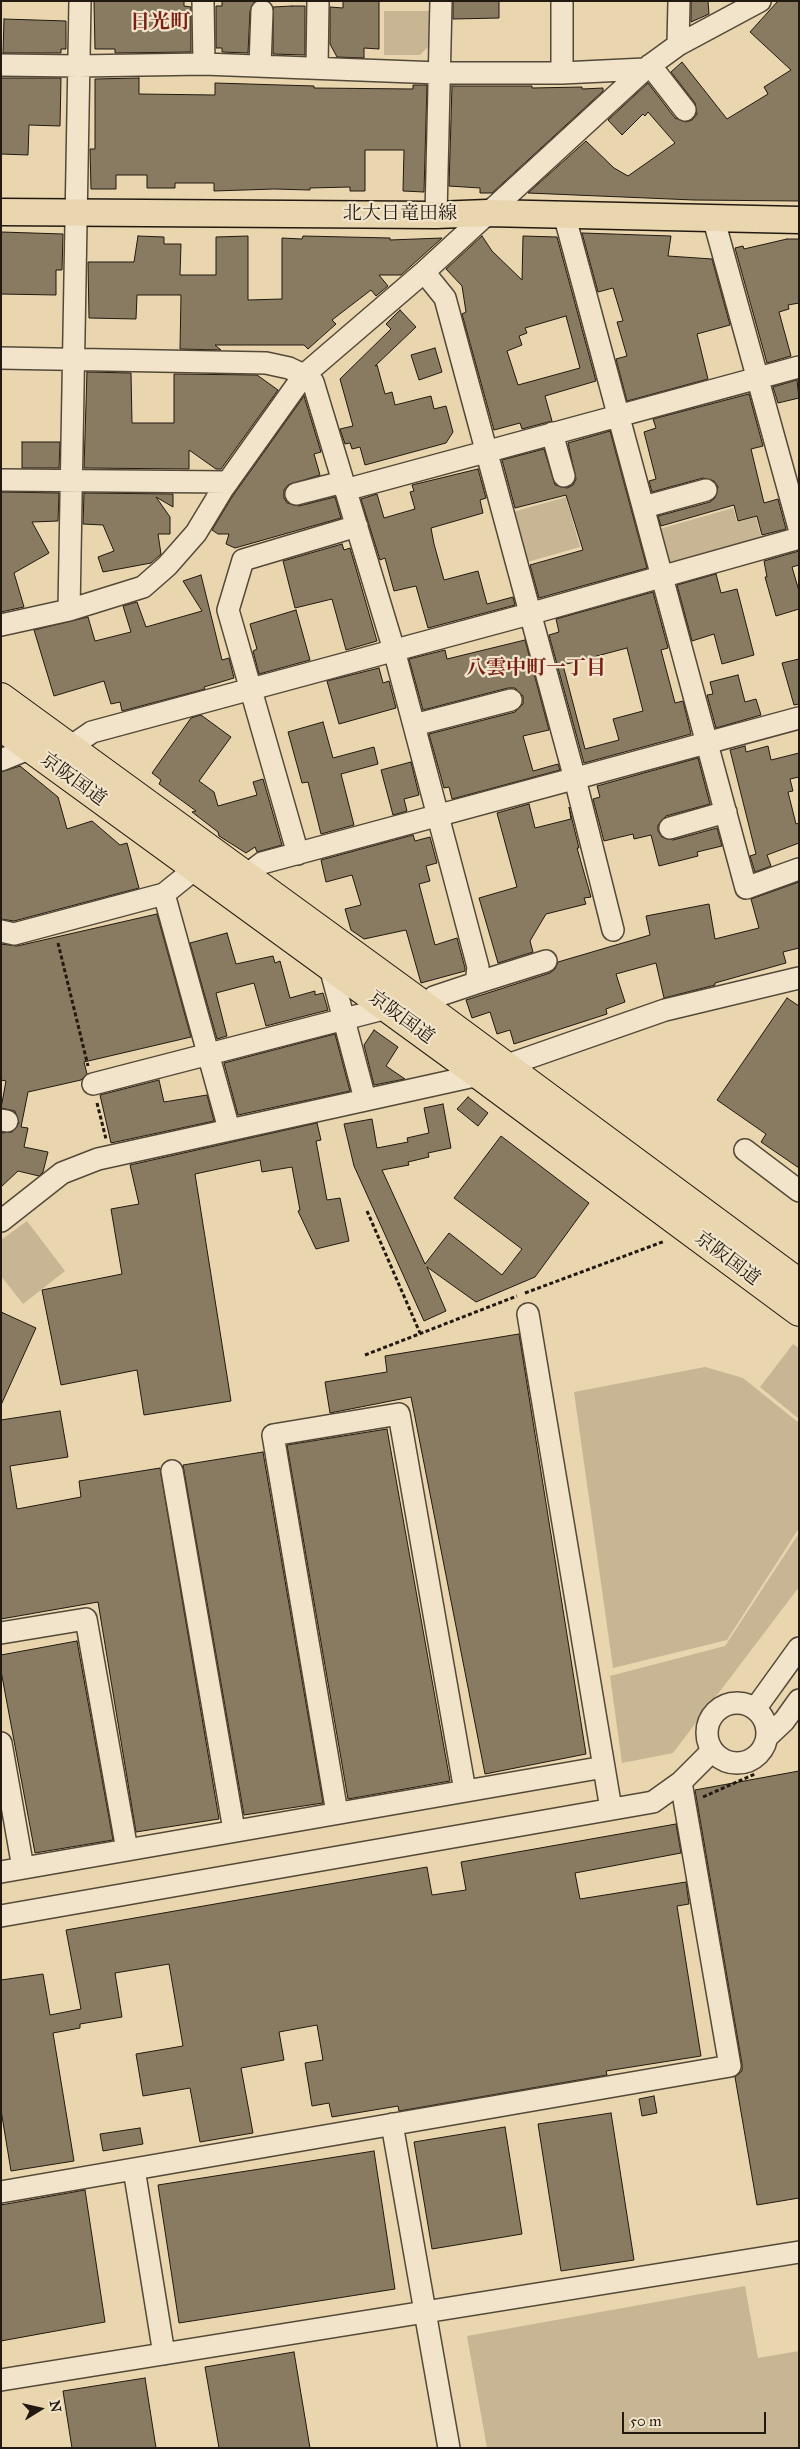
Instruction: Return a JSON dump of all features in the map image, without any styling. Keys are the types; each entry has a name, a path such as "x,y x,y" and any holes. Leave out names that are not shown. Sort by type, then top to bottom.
{"highway":[{"name":"京阪国道","path":"1,697 507,1066 799,1283"},
{"name":"京阪国道","path":"1,726 479,1075 799,1312"}],"main road":[{"name":"北大日竜田線","path":"1,212 436,215 487,213 799,220"}],"street":[{"path":"69,610 80,1"},
{"path":"203,1 204,64"},
{"path":"317,68 318,1"},
{"path":"436,215 441,1"},
{"path":"562,1 562,73"},
{"path":"678,45 679,1"},
{"path":"1,625 69,610 142,587 167,566 196,533 228,482 304,375 424,272 648,67 678,45 760,1"},
{"path":"260,66 262,11"},
{"path":"1,65 204,64 439,73 562,73 648,67"},
{"path":"648,67 685,110"},
{"path":"564,214 746,888 799,869"},
{"path":"713,218 799,528"},
{"path":"424,272 445,298 575,779 613,930"},
{"path":"1,358 266,363 289,368 304,375 312,382 394,650 478,967 476,983"},
{"path":"296,494 344,486 620,416 756,377 799,367"},
{"path":"552,433 564,476"},
{"path":"1,480 228,482"},
{"path":"644,507 706,490"},
{"path":"298,854 228,610 243,560 357,526"},
{"path":"70,747 92,732 529,614 799,538"},
{"path":"414,725 511,700"},
{"path":"245,876 262,863 799,718"},
{"path":"1,760 31,748"},
{"path":"670,828 726,812"},
{"path":"1,931 14,934 164,894 195,869"},
{"path":"164,894 229,1129"},
{"path":"425,1006 434,997 546,961"},
{"path":"330,967 342,1019 365,1100"},
{"path":"1,1221 62,1173 110,1156 479,1075 664,1010 799,978"},
{"path":"92,1084 386,1008"},
{"path":"745,1150 799,1191"},
{"path":"528,1314 611,1809"},
{"path":"337,1814 273,1435 399,1414 465,1791"},
{"path":"172,1471 234,1830"},
{"path":"1,1633 86,1619 127,1850"},
{"path":"755,1708 799,1648"},
{"path":"767,1736 791,1726 799,1700"},
{"path":"728,1704 746,1704 755,1708 762,1716 767,1736 764,1747 758,1756 739,1764 729,1763 719,1758 712,1751 706,1733 712,1715 728,1704"},
{"path":"1,1744 23,1868"},
{"path":"1,1916 653,1802 681,1782 712,1751"},
{"path":"1,1872 604,1767"},
{"path":"1,2192 730,2066 681,1782"},
{"path":"392,2124 449,2448"},
{"path":"134,2169 164,2354"},
{"path":"1,2380 799,2252"}],"path":[{"path":"53,923 110,1156"},
{"path":"367,1211 420,1333"},
{"path":"695,1801 755,1774"}],"shaded area":[{"path":"384,11 429,11 429,46 420,55 384,55"},
{"path":"566,497 580,547 520,564 506,514"},
{"path":"733,508 737,522 756,517 763,545 666,567 656,530"},
{"path":"27,1221 65,1271 23,1304 1,1276 1,1240"},
{"path":"793,1344 799,1348 799,1419 760,1387"},
{"path":"705,1367 743,1378 799,1423 799,1528 727,1640 613,1668 574,1392"},
{"path":"799,1533 799,1587 673,1753 622,1763 610,1676 725,1646"},
{"path":"745,2286 758,2358 799,2351 799,2448 487,2448 467,2336"}],"building":[{"path":"94,1 184,1 184,6 191,7 191,52 115,53 115,49 95,49"},
{"path":"222,1 255,1 250,11 248,53 222,52 222,48 216,48 216,6 222,6"},
{"path":"343,1 379,1 379,49 364,48 364,58 337,57 330,44 330,7 343,8"},
{"path":"453,1 499,1 499,18 453,19"},
{"path":"691,1 708,1 709,14 691,22"},
{"path":"778,1 799,1 799,201 694,200 528,193 586,141 614,168 628,176 675,143 648,112 645,116 643,114 622,135 608,120 648,83 675,118 686,122 692,120 697,114 695,103 671,72 682,62 727,119 768,94 764,87 791,70 750,32"},
{"path":"305,6 305,55 273,54 273,7"},
{"path":"4,19 66,21 66,49 61,49 61,53 3,53"},
{"path":"1,78 61,78 60,126 29,125 28,155 1,154"},
{"path":"139,78 139,94 215,95 215,83 314,86 314,88 413,89 413,85 427,85 424,192 403,191 404,150 365,150 365,191 350,191 350,187 310,188 310,190 214,191 214,183 175,183 175,188 147,188 147,175 116,175 116,189 91,189 90,149 95,149 95,79"},
{"path":"452,86 582,87 582,89 603,88 603,91 492,193 480,193 480,188 449,186"},
{"path":"1,232 63,234 62,270 56,270 56,295 1,294"},
{"path":"582,233 671,236 668,256 712,259 730,325 697,334 708,379 627,401 616,359 627,356 617,322 623,321 613,288 598,292"},
{"path":"138,236 164,237 164,244 181,244 180,275 216,275 216,237 248,236 248,300 282,299 282,238 302,239 303,236 390,238 390,240 442,238 401,275 379,275 388,286 376,296 371,290 332,320 336,324 308,349 304,345 215,345 221,350 180,349 181,295 137,295 136,319 89,318 88,262 134,262"},
{"path":"482,236 492,251 522,280 523,236 557,237 596,381 545,396 552,421 522,429 520,423 494,430 462,314 466,312 462,286 446,269","holes":["566,316 580,368 518,385 507,351 522,345 519,336 527,333 525,328"]},
{"path":"787,239 799,239 799,303 788,305 789,309 779,312 791,356 767,363 735,248 743,246 744,249"},
{"path":"400,310 416,327 375,366 377,365 385,394 392,392 395,405 431,396 434,409 446,406 453,432 446,443 365,465 360,447 352,449 350,443 345,444 340,429 353,426 340,379 391,329 386,324"},
{"path":"435,348 442,372 419,380 411,355"},
{"path":"87,372 131,373 132,423 174,423 174,374 257,375 278,390 221,469 216,469 189,450 189,469 84,468"},
{"path":"797,380 799,398 778,403 773,387"},
{"path":"749,394 763,446 751,449 764,503 778,499 786,529 762,535 757,516 738,521 734,505 661,526 658,516 710,502 715,498 718,487 714,481 703,478 652,492 649,481 656,479 644,432 656,428 653,419"},
{"path":"304,396 321,452 314,454 320,475 288,485 284,490 284,498 287,503 299,506 335,497 341,518 235,548 226,544 229,534 218,534 212,530 232,497"},
{"path":"610,431 647,568 539,598 530,565 583,550 566,495 515,508 502,460 544,449 555,485 567,488 573,485 576,479 568,443"},
{"path":"22,442 60,442 59,468 22,468"},
{"path":"478,469 486,498 480,500 483,513 431,528 434,544 444,580 478,571 487,604 513,597 515,605 428,628 416,586 394,591 385,558 380,560 361,499 377,494 384,518 415,509 410,492 414,491 412,485"},
{"path":"1,492 59,493 58,521 32,522 49,553 14,573 24,607 1,612"},
{"path":"84,493 173,494 173,507 156,497 170,517 170,534 158,534 161,554 151,563 103,572 98,557 114,551 103,525 83,524"},
{"path":"342,544 344,550 350,548 377,641 346,650 332,599 295,608 283,561"},
{"path":"799,551 799,565 792,567 799,591 799,609 776,616 765,577 767,577 764,561"},
{"path":"716,574 721,593 737,589 754,655 722,664 714,634 692,641 677,585"},
{"path":"201,575 222,660 229,658 234,678 204,687 205,689 122,711 120,702 111,704 104,681 54,696 34,630 88,617 95,641 131,632 123,606 137,602 146,627 202,611 183,581"},
{"path":"653,592 668,648 661,650 675,703 683,701 691,734 584,763 549,635 559,632 556,619","holes":["627,648 643,711 613,719 619,740 585,749 563,665"]},
{"path":"296,610 310,660 259,674 253,651 257,649 250,624"},
{"path":"525,640 549,730 523,736 533,771 558,764 560,770 452,799 449,787 444,788 429,734 515,712 523,704 523,696 515,688 508,688 423,710 409,659 445,650 447,659"},
{"path":"799,659 799,704 794,705 782,663"},
{"path":"379,668 383,683 389,681 396,708 339,724 327,681"},
{"path":"738,675 745,702 756,699 761,715 716,728 707,695 713,694 710,682"},
{"path":"201,715 231,737 199,781 214,792 218,806 257,795 253,782 263,779 282,845 257,852 255,847 246,853 219,836 218,832 192,812 196,811 159,784 161,780 152,773 191,718"},
{"path":"323,722 333,758 374,747 378,764 341,774 354,825 321,834 308,782 302,783 288,732"},
{"path":"745,746 746,752 768,746 771,760 799,753 799,777 790,779 793,791 788,792 796,824 799,823 799,843 767,855 771,866 755,872 750,856 756,854 730,750"},
{"path":"698,758 710,804 666,816 658,825 658,831 662,837 673,840 717,828 722,846 697,852 698,856 659,866 651,835 634,839 633,834 604,841 593,799 600,797 597,786"},
{"path":"411,762 419,795 404,799 407,811 393,815 381,770"},
{"path":"20,766 58,797 67,829 92,821 120,845 127,843 139,888 14,921 1,919 1,772"},
{"path":"529,804 535,828 571,819 569,807 579,848 577,848 591,897 584,898 586,904 546,914 530,941 533,952 498,963 479,898 517,887 497,813"},
{"path":"413,835 415,841 430,837 437,863 426,866 430,881 419,884 435,945 457,938 465,968 465,971 421,983 406,930 364,939 351,930 345,909 361,905 352,875 326,882 321,860"},
{"path":"799,882 799,948 783,952 786,963 715,983 715,985 664,998 656,963 616,974 625,1002 606,1009 607,1014 514,1044 510,1030 497,1034 490,1012 472,1018 466,1000 550,973 555,969 558,962 650,935 646,916 709,904 715,939 759,928 751,899"},
{"path":"157,914 191,1037 84,1062 87,1074 81,1080 28,1092 21,1127 28,1128 24,1147 48,1152 43,1172 39,1176 18,1171 1,1187 1,1133 12,1132 19,1123 15,1111 1,1108 6,1081 1,1080 1,944 17,946"},
{"path":"227,933 236,964 273,956 275,963 280,961 290,998 315,991 315,995 323,993 328,1010 266,1026 254,983 216,993 227,1036 217,1039 190,943"},
{"path":"787,998 799,1006 799,1168 761,1142 766,1134 717,1100"},
{"path":"374,1030 398,1047 386,1066 405,1079 374,1085 364,1045"},
{"path":"335,1034 350,1091 238,1115 224,1063"},
{"path":"159,1080 164,1102 207,1095 214,1121 111,1143 100,1095"},
{"path":"468,1097 488,1113 478,1126 457,1109"},
{"path":"443,1104 451,1148 428,1153 429,1157 408,1162 409,1165 382,1170 425,1264 449,1233 502,1275 522,1249 454,1198 501,1136 589,1203 535,1277 476,1302 427,1267 446,1311 424,1321 354,1166 344,1124 372,1119 377,1148 408,1142 407,1138 429,1133 424,1108"},
{"path":"317,1123 321,1140 316,1141 327,1200 340,1198 349,1241 316,1249 298,1211 300,1210 292,1167 262,1172 260,1160 195,1174 231,1401 144,1415 137,1370 61,1385 42,1290 122,1274 111,1209 139,1204 130,1165"},
{"path":"1,1312 36,1328 1,1405"},
{"path":"519,1334 586,1754 485,1774 411,1397 330,1413 325,1382 387,1372 385,1356"},
{"path":"60,1411 68,1457 10,1466 17,1509 81,1497 79,1481 160,1468 219,1819 136,1832 98,1602 1,1619 1,1420"},
{"path":"387,1429 450,1781 348,1799 287,1445"},
{"path":"263,1452 323,1803 244,1815 183,1465"},
{"path":"77,1641 113,1840 35,1853 1,1671 1,1655"},
{"path":"799,1771 799,2198 757,2205 735,2077 742,2071 742,2064 695,1790"},
{"path":"676,1824 681,1853 575,1873 580,1899 686,1882 689,1904 677,1906 701,2056 606,2071 607,2075 399,2111 398,2106 332,2117 329,2103 312,2106 305,2063 323,2060 317,2025 279,2032 284,2060 241,2068 253,2133 200,2142 190,2088 143,2096 136,2054 183,2046 169,1964 115,1973 122,2017 80,2024 80,2028 53,2033 74,2161 11,2171 1,2110 1,1980 43,1974 50,2015 81,2009 66,1930 427,1867 432,1895 466,1890 461,1862"},
{"path":"654,2096 657,2113 642,2116 639,2099"},
{"path":"611,2113 634,2260 561,2271 538,2124"},
{"path":"505,2127 522,2234 432,2249 414,2142"},
{"path":"140,2128 143,2144 103,2151 100,2134"},
{"path":"374,2151 395,2289 179,2323 158,2185"},
{"path":"85,2190 105,2322 1,2341 1,2205"},
{"path":"294,2352 310,2448 219,2448 205,2367"},
{"path":"145,2378 156,2448 72,2448 63,2391"}],"district":[{"name":"日光町","path":"160,23"},
{"name":"八雲中町一丁目","path":"536,669"}]}
